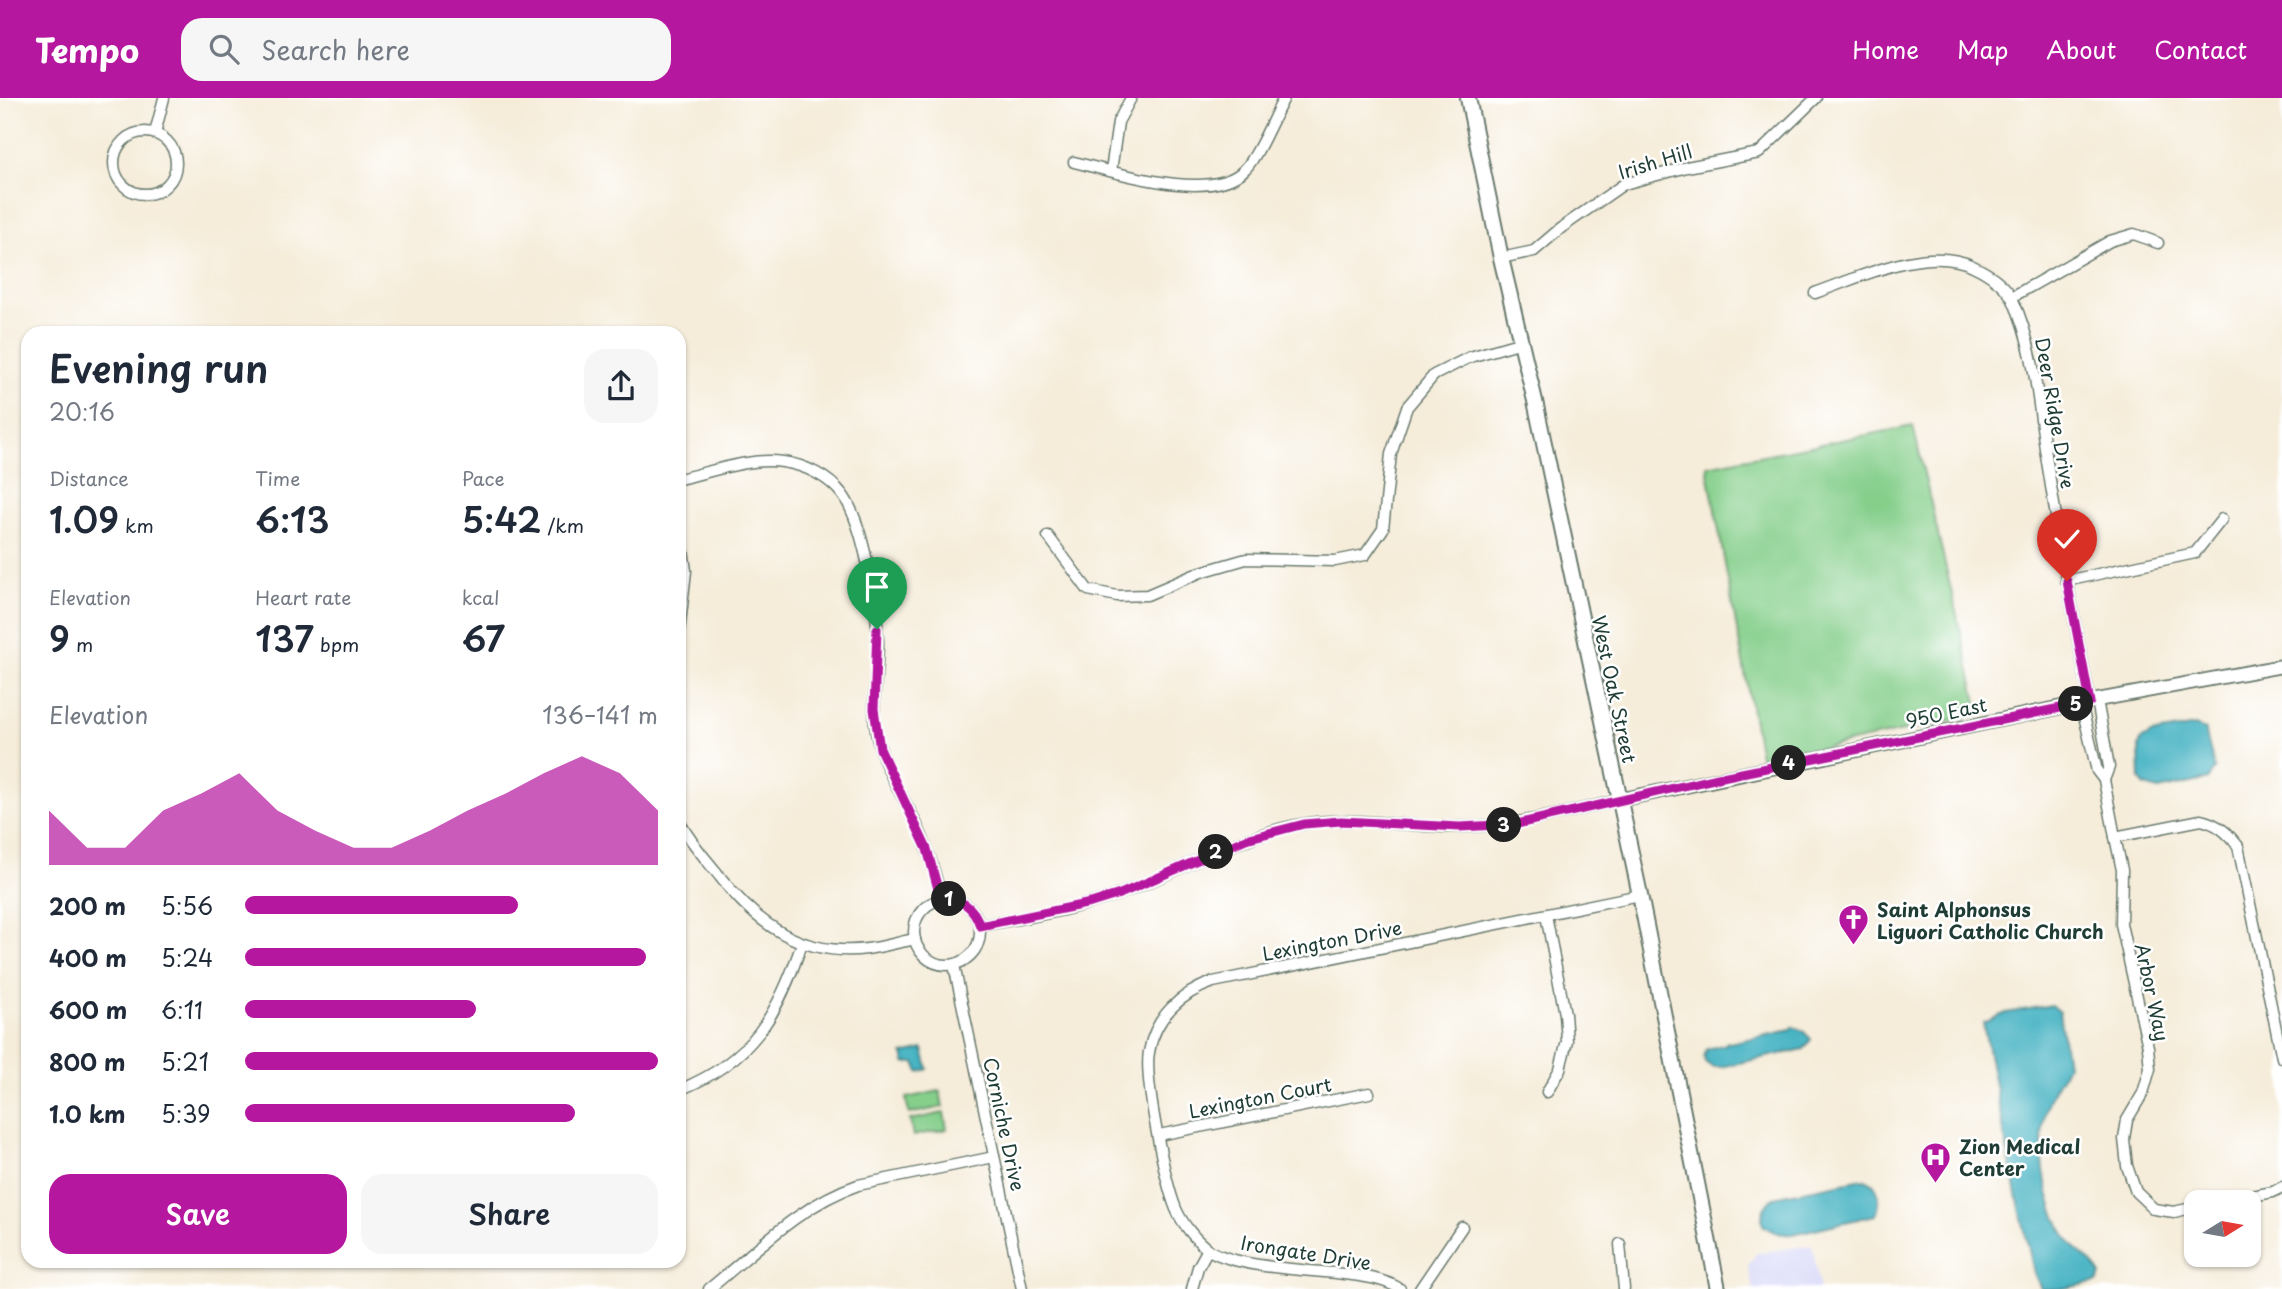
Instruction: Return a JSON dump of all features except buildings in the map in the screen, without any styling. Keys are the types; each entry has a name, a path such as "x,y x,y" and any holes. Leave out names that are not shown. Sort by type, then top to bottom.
{"main road":[{"name":"West Oak Street","path":"1468,98 1640,895 1718,1289"}],"street":[{"path":"155,133 164,98"},
{"path":"1111,171 1118,122 1131,98"},
{"path":"1074,162 1154,182 1207,185 1224,183 1247,167 1284,98"},
{"name":"Irish Hill","path":"1501,258 1534,251 1561,228 1624,184 1687,167 1759,153 1816,98"},
{"path":"141,132 155,133 167,141 175,154 173,176 158,192 136,193 124,186 116,174 115,153 128,137 141,132"},
{"path":"1815,293 1916,259 1942,258 1972,265 1992,276 2012,297 2110,241 2134,234 2158,243"},
{"name":"Deer Ridge Drive","path":"2012,297 2027,338 2089,702"},
{"path":"1048,536 1088,590 1117,596 1147,595 1200,572 1246,559 1335,561 1365,555 1383,529 1391,454 1407,407 1434,375 1470,356 1522,342"},
{"path":"686,478 749,464 783,462 811,470 842,494 850,507 859,533 874,600 878,645 874,709 880,749 927,849 941,900"},
{"path":"2067,581 2195,553 2222,519"},
{"name":"950 East","path":"1619,800 2089,702 2282,666"},
{"name":"Arbor Way","path":"2089,702 2109,767 2104,780"},
{"name":"Arbor Way","path":"2089,702 2096,771 2104,780 2122,870 2121,924 2148,1046 2150,1069 2143,1093 2127,1120 2124,1139 2127,1166 2136,1192 2144,1202 2154,1209 2174,1212 2184,1210"},
{"path":"980,926 1091,903 1120,894 1246,839 1304,824 1352,821 1460,827 1517,824 1619,800"},
{"path":"2115,837 2201,820 2213,823 2227,832 2238,846 2282,1058"},
{"path":"686,833 739,901 763,922 802,943 852,950 915,939"},
{"name":"Lexington Drive","path":"1159,1135 1149,1082 1149,1051 1155,1032 1166,1014 1195,988 1232,978 1640,895"},
{"path":"952,899 967,905 980,926 977,949 963,962 954,965 939,965 929,961 915,939 914,927 922,911 941,900 952,899"},
{"path":"1546,915 1565,1014 1567,1041 1560,1069 1547,1092"},
{"path":"686,1087 719,1072 740,1055 757,1036 782,997 802,943"},
{"name":"Corniche Drive","path":"954,965 1022,1289"},
{"name":"Lexington Court","path":"1159,1135 1369,1093"},
{"name":"Irongate Drive","path":"1159,1135 1177,1210 1186,1226 1208,1249 1226,1257 1259,1264 1362,1276 1400,1289"},
{"path":"709,1289 804,1212 839,1191 994,1157"},
{"path":"2261,1194 2282,1187"},
{"path":"1420,1289 1462,1227"},
{"path":"1620,1244 1624,1289"},
{"path":"1192,1289 1198,1267 1208,1249"}],"shaded area":[{"path":"1812,1245 1820,1289 1753,1289 1748,1266 1757,1253"}],"green space":[{"path":"1913,426 1980,715 1761,761 1707,466"},
{"path":"940,1091 943,1107 909,1114 906,1098"},
{"path":"944,1113 947,1129 913,1136 910,1120"}],"water":[{"path":"2195,726 2205,730 2215,769 2209,779 2159,790 2145,786 2140,780 2141,740 2151,734"},
{"path":"2051,1005 2059,1012 2067,1065 2050,1099 2044,1119 2043,1155 2048,1192 2068,1239 2101,1275 2097,1282 2059,1289 2041,1289 2034,1273 1983,1023 2006,1013"},
{"path":"1793,1027 1802,1030 1811,1039 1804,1049 1720,1067 1712,1067 1705,1062 1707,1049 1727,1042 1791,1030"},
{"path":"923,1049 928,1069 919,1072 915,1063 905,1063 903,1054"},
{"path":"1863,1179 1873,1184 1878,1193 1876,1215 1793,1234 1777,1233 1763,1225 1764,1210 1774,1197"}],"place":[{"name":"Saint Alphonsus Liguori Catholic Church","path":"1854,947"},
{"name":"Zion Medical Center","path":"1936,1184"}],"route":[{"path":"877,629 874,709 880,749 927,849 941,900 952,899 967,905 978,918 980,926 1054,912 1120,894 1246,839 1304,824 1341,821 1460,827 1517,824 1727,776 2090,702 2067,581"}]}
